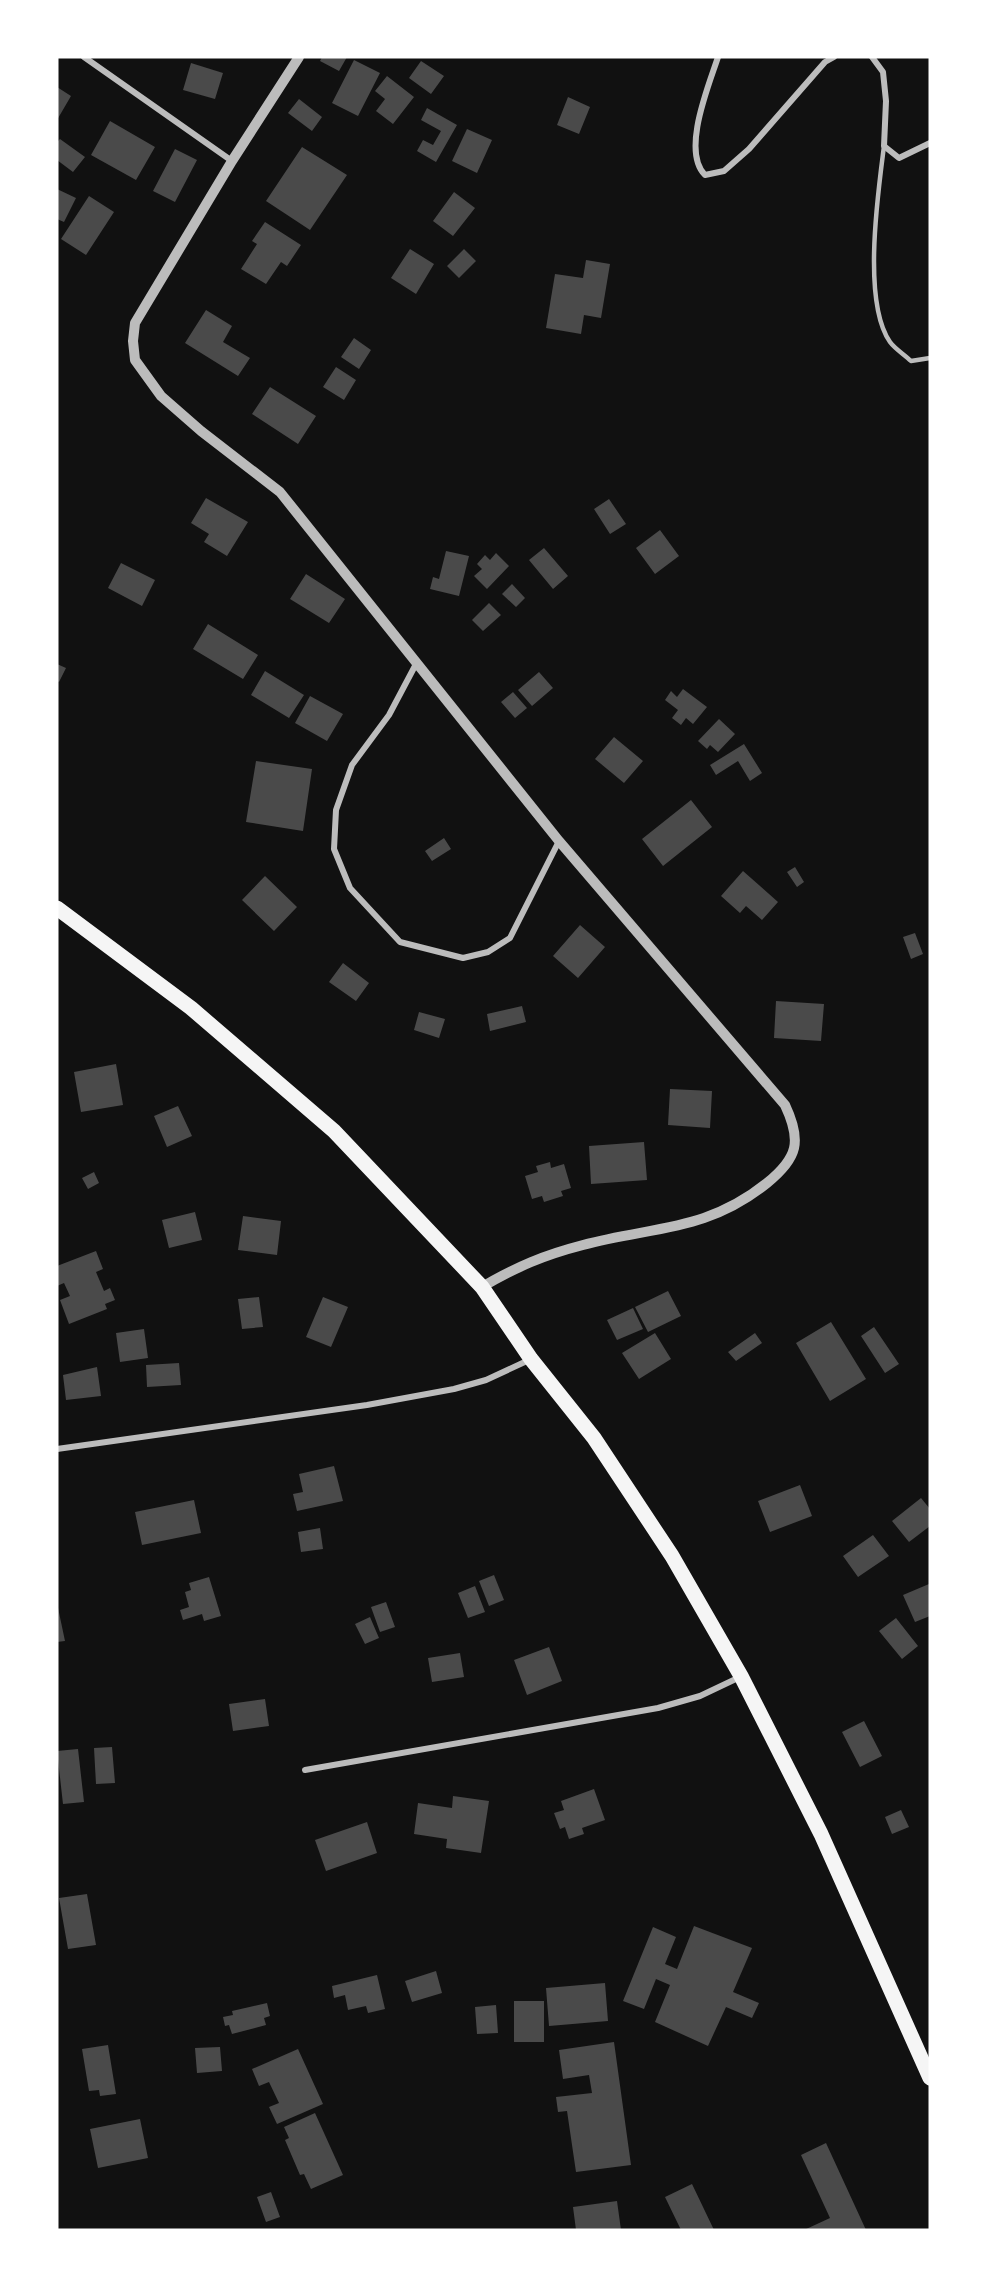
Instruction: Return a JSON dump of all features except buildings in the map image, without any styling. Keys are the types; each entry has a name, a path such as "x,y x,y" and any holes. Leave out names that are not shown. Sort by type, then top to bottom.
{"highway":[{"path":"57,908 191,1008 334,1131 482,1287 531,1359 594,1438 672,1556 741,1676 821,1834 930,2078"}],"street":[{"path":"84,57 232,161"},
{"path":"299,57 232,161 135,323 133,341 135,360 161,396 201,431 280,492 559,842 785,1105 796,1128 795,1150 782,1171 752,1196 720,1214 682,1227 564,1250 525,1263 482,1287"},
{"path":"718,57 695,133 699,169 705,175 724,171 749,149 825,62 834,57"},
{"path":"872,57 884,72 886,101 884,146 899,158 930,142"},
{"path":"416,664 389,716 352,765 336,810 334,849 350,888 400,942 463,958 488,952 510,938 559,842"},
{"path":"57,1449 367,1405 454,1389 486,1380 531,1359"},
{"path":"305,1770 658,1708 700,1696 741,1676"}],"lane":[{"path":"884,146 873,236 879,312 890,342 911,361 930,358"}]}
